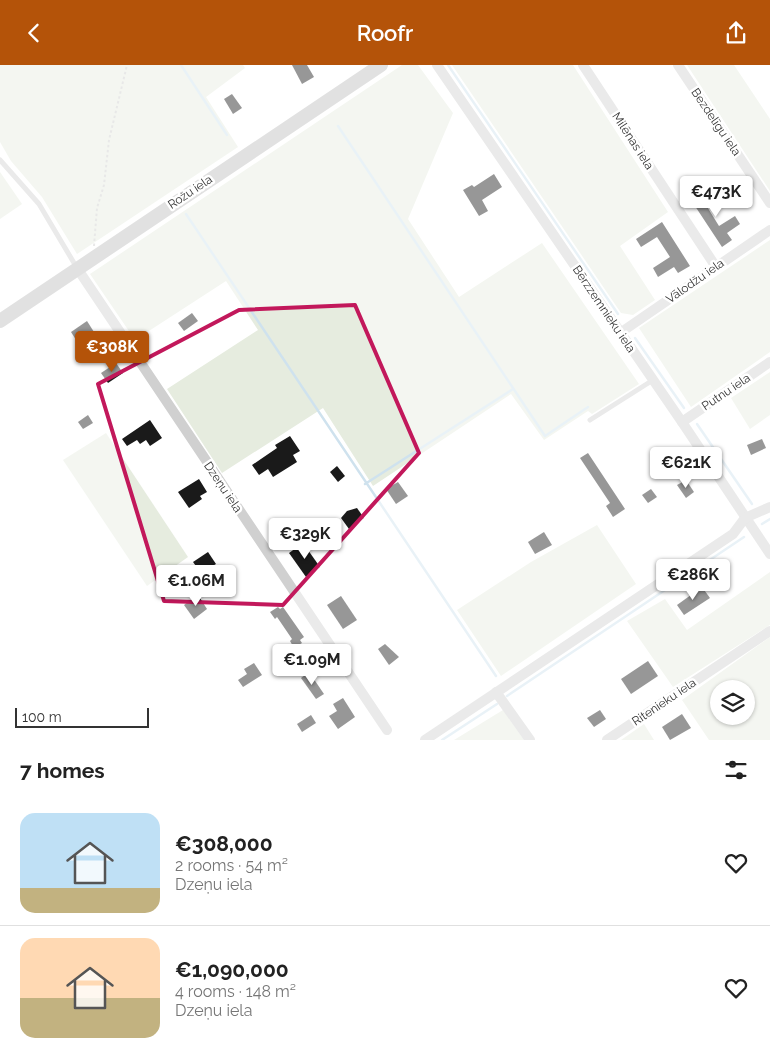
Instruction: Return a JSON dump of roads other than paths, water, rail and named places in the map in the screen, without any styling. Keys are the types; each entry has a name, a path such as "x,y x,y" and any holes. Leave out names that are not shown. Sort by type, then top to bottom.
{"street":[{"name":"Rožu iela","path":"0,321 381,65"},
{"name":"Bērzzemnieku iela","path":"437,65 682,422 770,554"},
{"name":"Milēnas iela","path":"583,65 716,267"},
{"name":"Bezdelīgu iela","path":"678,65 770,203"},
{"name":"Vālodžu iela","path":"620,333 770,230"},
{"name":"Dzeņu iela","path":"77,268 386,730"},
{"name":"Putnu iela","path":"682,422 770,362"},
{"path":"425,740 733,534 745,518 770,507"},
{"name":"Ritenieku iela","path":"607,740 770,631"},
{"path":"496,692 530,740"}],"lane":[{"path":"0,160 39,204 77,268"},
{"path":"590,421 653,380"}],"waterway":[{"path":"181,65 227,135"},
{"path":"448,65 618,314"},
{"path":"338,126 545,436 588,407"},
{"path":"186,214 496,676"},
{"path":"635,338 684,408"},
{"path":"365,484 513,389"},
{"path":"697,424 752,504"},
{"path":"762,524 770,519"},
{"path":"507,696 744,537"},
{"path":"442,740 497,704"}]}
